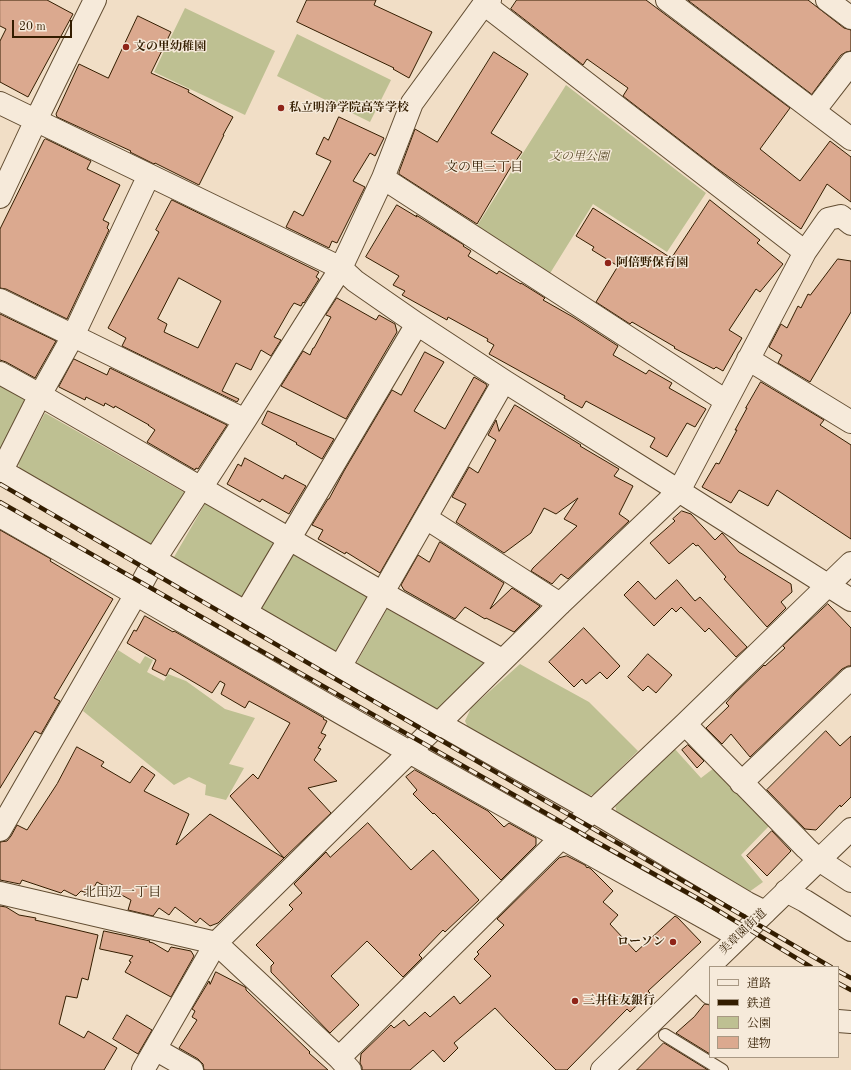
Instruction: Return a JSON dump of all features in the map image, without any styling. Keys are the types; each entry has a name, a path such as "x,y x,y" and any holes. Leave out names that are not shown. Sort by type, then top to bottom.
{"street":[{"path":"0,197 95,0"},
{"path":"667,0 851,139"},
{"path":"827,0 851,18"},
{"path":"0,830 155,559 341,268 383,178 412,103 487,2 805,252"},
{"path":"814,111 851,63"},
{"path":"0,103 341,268 355,281 417,324 504,381 851,600"},
{"path":"149,175 73,336 0,472 593,810 747,903 765,912"},
{"path":"383,178 726,401"},
{"path":"143,1070 216,943 502,660 679,491 805,252 828,219 840,216 851,224"},
{"path":"0,300 245,420"},
{"path":"246,612 417,324"},
{"path":"748,359 851,422"},
{"path":"0,373 502,660"},
{"path":"340,667 504,381"},
{"path":"0,516 410,752 739,937"},
{"path":"426,518 560,604"},
{"path":"0,893 216,943 344,1064 561,838 593,810 684,724 851,563"},
{"path":"741,783 851,678"},
{"path":"684,724 819,860 851,881"},
{"name":"美章園街道","path":"718,966 739,937 851,829"},
{"path":"786,891 851,930"},
{"name":"美章園街道","path":"602,1070 703,986 709,978"},
{"path":"839,1021 851,1022"},
{"path":"155,1049 192,1070"}],"lane":[{"path":"665,1035 722,1070"}],"green space":[{"path":"185,8 275,51 245,115 154,72"},
{"path":"297,34 391,80 370,122 277,76"},
{"name":"文の里公園","path":"566,85 706,193 667,252 593,204 549,275 475,229"},
{"path":"0,385 32,403 0,466"},
{"path":"45,413 187,494 153,549 23,476 18,464"},
{"path":"206,502 278,542 246,601 176,566 174,557"},
{"path":"294,552 373,597 342,654 331,655 265,617 262,607"},
{"path":"387,609 487,665 437,712 360,670 357,662"},
{"path":"118,650 140,664 145,656 153,660 147,672 164,681 168,674 186,681 225,709 255,718 229,764 244,768 226,800 205,795 206,785 189,777 174,785 83,711"},
{"path":"520,664 589,702 638,751 594,794 584,797 469,730 465,721 471,708"},
{"path":"674,748 701,778 714,768 769,826 741,855 763,882 749,892 617,816 615,804"}],"building":[{"path":"0,0 47,0 73,14 28,97 0,82 0,41 6,29 0,26"},
{"path":"307,0 376,0 374,5 432,32 409,78 393,69 394,68 297,22"},
{"path":"517,0 646,0 790,108 760,149 800,181 830,141 851,157 851,202 827,184 801,229 715,167 623,96 628,88 587,59 583,65 511,9"},
{"path":"688,0 808,0 844,28 851,30 851,51 841,55 812,94"},
{"path":"138,16 171,32 151,73 189,90 188,92 233,117 199,185 130,152 131,151 57,117 56,114 79,64 108,78"},
{"path":"494,52 528,74 491,133 522,152 512,165 477,224 399,174 399,172 415,129 437,142"},
{"path":"339,117 384,138 375,156 370,153 353,181 365,187 337,243 332,241 329,248 286,227 294,211 303,216 331,161 316,154 324,137 328,140"},
{"path":"46,139 91,161 87,169 120,185 103,220 109,223 107,228 109,230 67,319 6,289 0,288 0,229 44,140"},
{"path":"172,200 319,272 316,277 319,279 304,303 303,302 301,306 294,303 274,337 281,340 271,356 261,350 251,370 236,363 222,391 239,399 237,402 122,346 126,338 108,328 159,232 156,230","holes":["179,278 221,301 198,348 164,332 167,324 158,319"]},
{"path":"710,200 760,240 757,243 783,264 760,292 756,289 729,330 742,338 723,371 716,367 714,369 674,348 675,347 632,322 630,324 596,302 618,266 592,250 594,247 576,236 593,208 671,258"},
{"path":"397,205 464,245 463,246 471,251 468,256 497,274 499,271 521,283 545,298 543,300 618,346 613,355 646,374 649,370 672,383 669,388 706,409 695,427 687,423 667,457 650,447 655,438 586,401 582,408 564,398 565,396 489,354 494,345 487,341 488,339 448,317 447,320 402,295 405,291 393,285 399,276 366,257"},
{"path":"838,259 851,261 851,312 810,382 778,363 782,355 769,347 781,324 787,328 798,306 801,308 808,294 810,295"},
{"path":"337,298 376,320 379,315 395,324 397,332 346,419 281,386 303,351 310,355 331,317 326,315"},
{"path":"0,314 56,341 35,378 0,360"},
{"path":"425,352 444,362 414,411 445,429 474,377 487,386 380,573 346,552 345,554 318,539 323,530 312,525 329,499 392,390 401,395"},
{"path":"74,359 107,375 110,368 227,425 198,469 196,468 195,470 147,442 155,430 149,425 115,406 114,408 105,403 104,406 86,397 85,400 59,387"},
{"path":"761,382 824,420 820,425 851,445 851,539 777,490 768,506 739,490 731,503 702,487 716,463 719,464 737,430 735,430 746,408"},
{"path":"515,405 619,469 614,476 633,486 619,514 629,521 568,579 561,574 552,584 531,571 577,526 564,519 578,498 556,514 544,508 531,533 504,553 456,522 466,504 452,497 469,467 478,473 496,440 488,435 496,420 499,431"},
{"path":"268,411 334,439 322,459 296,444 297,443 262,424"},
{"path":"245,458 283,479 285,475 306,486 289,514 262,499 260,502 227,484 238,464 241,466"},
{"path":"682,511 691,514 715,540 722,533 739,552 791,584 792,592 781,602 786,608 767,627 724,579 726,577 698,545 696,546 693,543 669,564 650,543 675,521 673,519"},
{"path":"0,530 51,559 50,561 113,599 54,698 60,701 41,734 35,731 0,788"},
{"path":"440,542 504,583 490,609 512,588 540,606 514,632 486,618 485,619 465,607 455,619 404,590 401,585 418,555 429,562"},
{"path":"677,580 695,601 700,597 747,647 736,657 709,628 705,632 681,607 676,612 672,608 654,626 624,595 638,581 655,599"},
{"path":"828,604 851,628 851,666 842,669 750,757 731,734 722,744 706,728 729,706 726,703 734,694 764,665 765,666 785,648 783,646"},
{"path":"145,616 173,632 174,631 327,721 321,733 326,735 318,748 321,749 314,760 337,781 308,788 331,813 284,858 230,796 253,774 258,779 290,723 249,701 245,708 221,694 225,684 220,681 212,693 170,668 166,676 152,669 156,660 127,643 134,630 136,631"},
{"path":"584,628 620,666 607,679 600,672 586,684 582,679 574,687 549,662"},
{"path":"648,654 672,675 656,693 648,686 643,691 628,677"},
{"path":"826,731 840,746 851,736 851,797 841,807 840,805 816,830 805,829 767,790"},
{"path":"688,745 704,761 697,768 682,750"},
{"path":"77,747 104,762 101,766 130,783 142,766 155,775 144,791 189,814 176,845 210,814 284,858 218,923 210,926 200,918 196,923 175,907 169,915 159,908 153,916 128,910 131,900 97,882 90,894 81,891 76,896 64,890 61,893 22,880 20,884 0,880 0,842 7,841 17,825 27,830 57,784"},
{"path":"415,770 488,811 504,827 509,823 536,838 536,845 501,880 413,794 417,790 406,777"},
{"path":"368,823 411,870 433,850 479,900 445,932 443,930 419,955 422,958 403,977 367,941 331,976 359,1005 330,1033 271,972 271,966 274,963 256,945 293,909 289,905 302,893 294,884 326,852 330,857"},
{"path":"772,831 791,851 767,876 747,856"},
{"path":"567,856 591,869 613,891 603,902 618,915 610,924 636,952 675,916 701,942 648,991 650,993 630,1012 627,1009 567,1070 556,1070 495,1008 454,1043 458,1048 444,1062 433,1050 410,1070 362,1070 360,1063 361,1054 391,1025 394,1028 404,1020 409,1026 425,1012 430,1017 454,996 460,1004 491,976 474,959 479,954 477,952 504,925 497,919 559,858"},
{"path":"0,906 6,907 19,915 36,918 35,920 98,935 88,980 82,978 77,998 66,996 59,1024 84,1038 88,1031 117,1048 104,1070 0,1070"},
{"path":"104,931 150,941 149,942 168,952 171,947 191,951 194,956 171,997 125,972 131,962 129,961 133,956 100,949"},
{"path":"216,972 245,987 246,990 310,1052 309,1053 328,1070 204,1070 203,1064 198,1059 179,1048 197,1020 192,1017 195,1011 192,1009 209,981 210,984"},
{"path":"705,1004 709,1005 709,1053 676,1033 694,1017"},
{"path":"127,1015 152,1030 138,1054 113,1039"},
{"path":"664,1043 708,1070 637,1070"}],"railway":[{"path":"0,484 829,966"},
{"path":"0,502 699,899 809,966"},
{"path":"839,972 851,978"},
{"path":"839,984 851,990"}],"place":[{"name":"文の里幼稚園","path":"126,47"},
{"name":"私立明浄学院高等学校","path":"281,108"},
{"name":"阿倍野保育園","path":"608,263"},
{"name":"ローソン","path":"673,942"},
{"name":"三井住友銀行","path":"575,1001"}],"district":[{"name":"文の里三丁目","path":"484,168"},
{"name":"北田辺一丁目","path":"122,893"}]}
